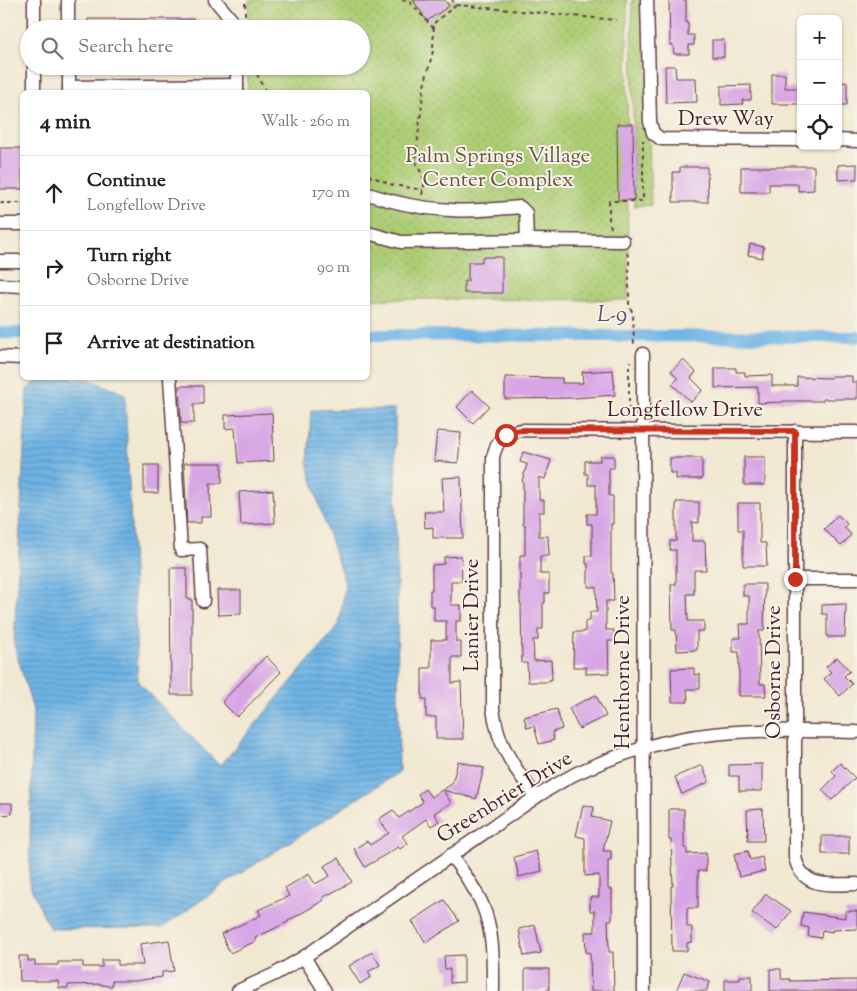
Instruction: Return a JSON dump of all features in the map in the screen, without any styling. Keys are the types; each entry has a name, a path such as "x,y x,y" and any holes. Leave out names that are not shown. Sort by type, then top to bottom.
{"street":[{"path":"34,0 34,20"},
{"path":"68,0 68,20"},
{"path":"215,0 231,20"},
{"path":"648,0 650,122 648,133"},
{"path":"34,75 34,90"},
{"path":"68,75 69,90 237,89 237,75"},
{"name":"Drew Way","path":"648,133 661,139 797,140"},
{"path":"842,140 857,141"},
{"path":"370,195 391,202 421,208 452,210 520,207 526,213 527,240"},
{"path":"0,224 20,224"},
{"path":"370,234 401,242 617,241"},
{"path":"0,261 20,261"},
{"path":"0,285 20,286"},
{"name":"Henthorne Drive","path":"635,354 644,431 644,991"},
{"path":"0,357 20,358"},
{"path":"170,380 180,550 200,549 203,601"},
{"name":"Longfellow Drive","path":"513,431 857,432"},
{"name":"Lanier Drive","path":"513,431 499,441 493,457 494,709 496,726 501,742 509,758 536,797"},
{"name":"Osborne Drive","path":"795,431 795,857 801,873 815,883 857,884"},
{"path":"795,579 857,579"},
{"name":"Greenbrier Drive","path":"238,991 276,974 304,957 536,797 573,775 604,762 644,748 679,739 712,734 795,731 857,732"},
{"path":"451,855 472,887 488,920 492,938 493,991"},
{"path":"304,957 325,991"}],"path":[{"path":"245,0 245,20"},
{"path":"402,0 409,1 434,29"},
{"path":"452,0 456,5"},
{"path":"421,208 425,181 416,162 424,86 433,51 434,23 456,5 616,20"},
{"path":"258,75 266,90"},
{"path":"629,430 629,365 635,354 634,318 629,306 629,260 617,241 609,201 643,201 648,133"},
{"path":"370,176 392,185 423,190"},
{"path":"0,204 20,204"}],"green space":[{"name":"Palm Springs Village Center Complex","path":"249,0 627,0 628,300 370,299 370,90 248,90 248,75 370,75 370,20 248,20"},
{"path":"632,0 645,0 651,205 634,206"}],"water":[{"path":"39,380 91,380 125,394 138,682 220,766 339,625 345,584 308,465 311,410 395,409 399,772 226,883 162,928 50,929 29,884 33,710 14,644 27,389"}],"building":[{"path":"413,0 445,0 449,6 427,21"},
{"path":"669,0 686,0 688,35 694,35 694,45 689,45 689,54 674,54 673,45 670,45"},
{"path":"194,19 194,20 88,20"},
{"path":"712,40 724,40 724,57 712,57"},
{"path":"665,66 675,66 676,78 696,78 697,102 666,103"},
{"path":"772,74 785,74 785,88 797,88 797,104 772,104"},
{"path":"847,82 847,105 842,105 842,83"},
{"path":"751,85 751,100 742,100 743,104 721,105 721,86"},
{"path":"617,124 633,124 634,200 618,200"},
{"path":"0,148 20,148 20,189 0,189"},
{"path":"857,164 857,179 838,180 838,165"},
{"path":"814,166 814,190 798,191 798,184 769,184 769,192 741,192 741,167"},
{"path":"680,167 707,167 708,202 673,202 673,172 680,172"},
{"path":"750,244 764,247 762,258 748,255"},
{"path":"482,257 502,257 502,293 464,293 464,281 468,281 468,262 482,262"},
{"path":"683,360 696,372 691,378 703,390 691,402 672,384 678,379 671,371"},
{"path":"715,368 736,368 736,372 745,372 745,376 772,375 772,386 797,386 797,377 831,378 831,376 852,376 852,382 857,382 857,399 758,403 758,387 715,388"},
{"path":"613,370 615,395 574,398 505,399 505,377 562,378 562,383 583,383 582,372"},
{"path":"179,386 203,386 203,404 194,404 194,423 181,423"},
{"path":"472,390 489,406 473,423 457,407"},
{"path":"272,413 274,461 238,463 235,428 225,429 225,415"},
{"path":"437,431 461,433 458,463 434,461"},
{"path":"523,452 551,460 545,479 539,477 539,500 544,500 544,512 539,512 539,536 548,536 549,556 540,556 540,574 549,574 549,593 545,593 545,603 543,603 543,629 538,629 538,640 533,640 534,661 551,660 552,679 549,682 528,682 527,663 522,663 520,555 525,555 522,481 527,464 520,462"},
{"path":"600,456 614,456 614,468 609,468 609,496 613,496 611,573 613,573 614,601 606,601 606,630 614,630 614,641 608,641 609,673 586,674 586,667 573,667 574,632 585,632 585,621 590,621 590,612 597,612 596,587 588,587 588,564 586,564 586,556 592,556 592,524 587,524 587,514 596,514 596,485 588,485 588,474 585,474 585,461 600,461"},
{"path":"744,457 765,457 765,485 744,485"},
{"path":"670,458 702,458 702,479 676,479 676,473 670,473"},
{"path":"184,463 222,463 222,483 210,483 211,517 201,517 201,523 187,523"},
{"path":"144,465 158,465 158,493 144,493"},
{"path":"461,477 463,538 433,538 433,527 425,528 424,512 444,512 442,478"},
{"path":"273,490 275,523 241,525 239,492"},
{"path":"676,502 699,502 699,523 692,522 692,541 705,541 706,570 694,570 694,594 687,594 688,621 704,621 704,631 697,631 697,650 677,651 676,630 672,630 671,584 676,584 676,550 670,550 670,541 676,541"},
{"path":"738,503 760,503 760,543 766,543 767,566 743,566 743,530 738,530"},
{"path":"838,515 847,524 844,527 851,535 841,546 824,529"},
{"path":"461,556 462,581 451,581 451,605 461,605 461,621 456,621 456,642 461,642 461,657 452,657 452,683 461,682 463,739 436,739 436,717 426,717 426,699 422,699 422,668 431,668 431,640 446,640 446,621 434,621 434,606 430,606 432,565 444,564 444,557"},
{"path":"170,568 187,568 187,599 192,599 192,695 171,695"},
{"path":"743,584 765,584 764,631 759,631 760,684 765,684 766,696 739,696 739,652 733,652 733,638 741,638 740,624 749,624 749,596 743,596"},
{"path":"217,590 241,590 241,614 218,615"},
{"path":"846,604 845,637 827,637 827,614 822,614 822,605"},
{"path":"266,656 281,672 237,717 222,702"},
{"path":"837,657 850,671 844,676 852,684 840,696 824,679 831,672 826,667"},
{"path":"694,668 694,675 700,674 700,689 687,689 688,702 672,702 671,669"},
{"path":"596,695 606,716 579,729 569,708"},
{"path":"557,709 562,729 552,732 554,740 539,744 534,726 527,728 524,717"},
{"path":"458,761 484,768 476,799 443,790 451,803 434,813 439,821 431,826 426,819 402,836 408,843 365,867 354,849 367,841 370,845 389,833 379,819 393,810 399,818 423,802 418,794 425,789 431,797 452,784"},
{"path":"840,763 855,778 832,800 822,790 836,776 832,771"},
{"path":"762,764 762,791 739,791 739,776 729,776 729,765"},
{"path":"702,765 709,782 682,794 675,777"},
{"path":"0,803 12,803 12,814 0,815"},
{"path":"583,805 594,807 592,817 610,821 603,851 611,851 611,860 608,860 608,889 612,889 612,920 608,920 609,952 613,952 614,991 591,991 590,952 586,953 585,932 595,932 595,911 590,911 590,897 599,897 599,875 585,876 585,838 576,836"},
{"path":"669,809 684,809 684,848 687,848 687,854 706,853 706,871 698,871 698,908 687,908 687,927 692,927 692,942 687,943 687,951 672,951 671,886 673,886 671,840 669,840"},
{"path":"763,809 764,841 748,841 747,810"},
{"path":"822,836 849,836 849,854 822,854"},
{"path":"536,851 542,871 519,877 514,857"},
{"path":"748,851 750,860 762,857 765,871 739,877 734,854"},
{"path":"339,858 352,882 322,898 324,900 288,922 255,938 256,941 230,953 221,934 261,915 258,910 289,896 285,888 309,874 315,884 330,876 324,866"},
{"path":"766,894 791,911 777,930 752,913"},
{"path":"444,900 459,921 426,943 412,921"},
{"path":"845,911 857,911 857,929 832,930 832,932 822,930 821,938 808,936 809,928 801,926 803,912 845,918"},
{"path":"535,925 541,953 524,956 519,929"},
{"path":"169,940 174,971 162,972 162,977 135,981 112,981 112,986 102,984 68,985 68,988 59,988 58,981 20,981 19,956 28,956 28,961 35,961 35,965 58,965 58,962 83,962 83,967 102,967 102,960 118,960 118,965 143,965 140,944"},
{"path":"372,952 380,965 368,972 371,977 360,984 349,966"},
{"path":"464,955 464,982 450,983 450,969 445,969 444,956"},
{"path":"525,969 549,969 549,990 525,991"},
{"path":"770,969 781,969 781,979 790,979 790,981 857,980 857,991 770,991"},
{"path":"684,972 710,982 706,991 676,991"},
{"path":"740,976 752,976 752,991 725,991 725,980 740,980"}],"waterway":[{"name":"L-9","path":"0,333 20,333"},
{"name":"L-9","path":"370,335 857,337"}],"route":[{"path":"506,435 513,431 522,430 795,431 795,579"}]}
